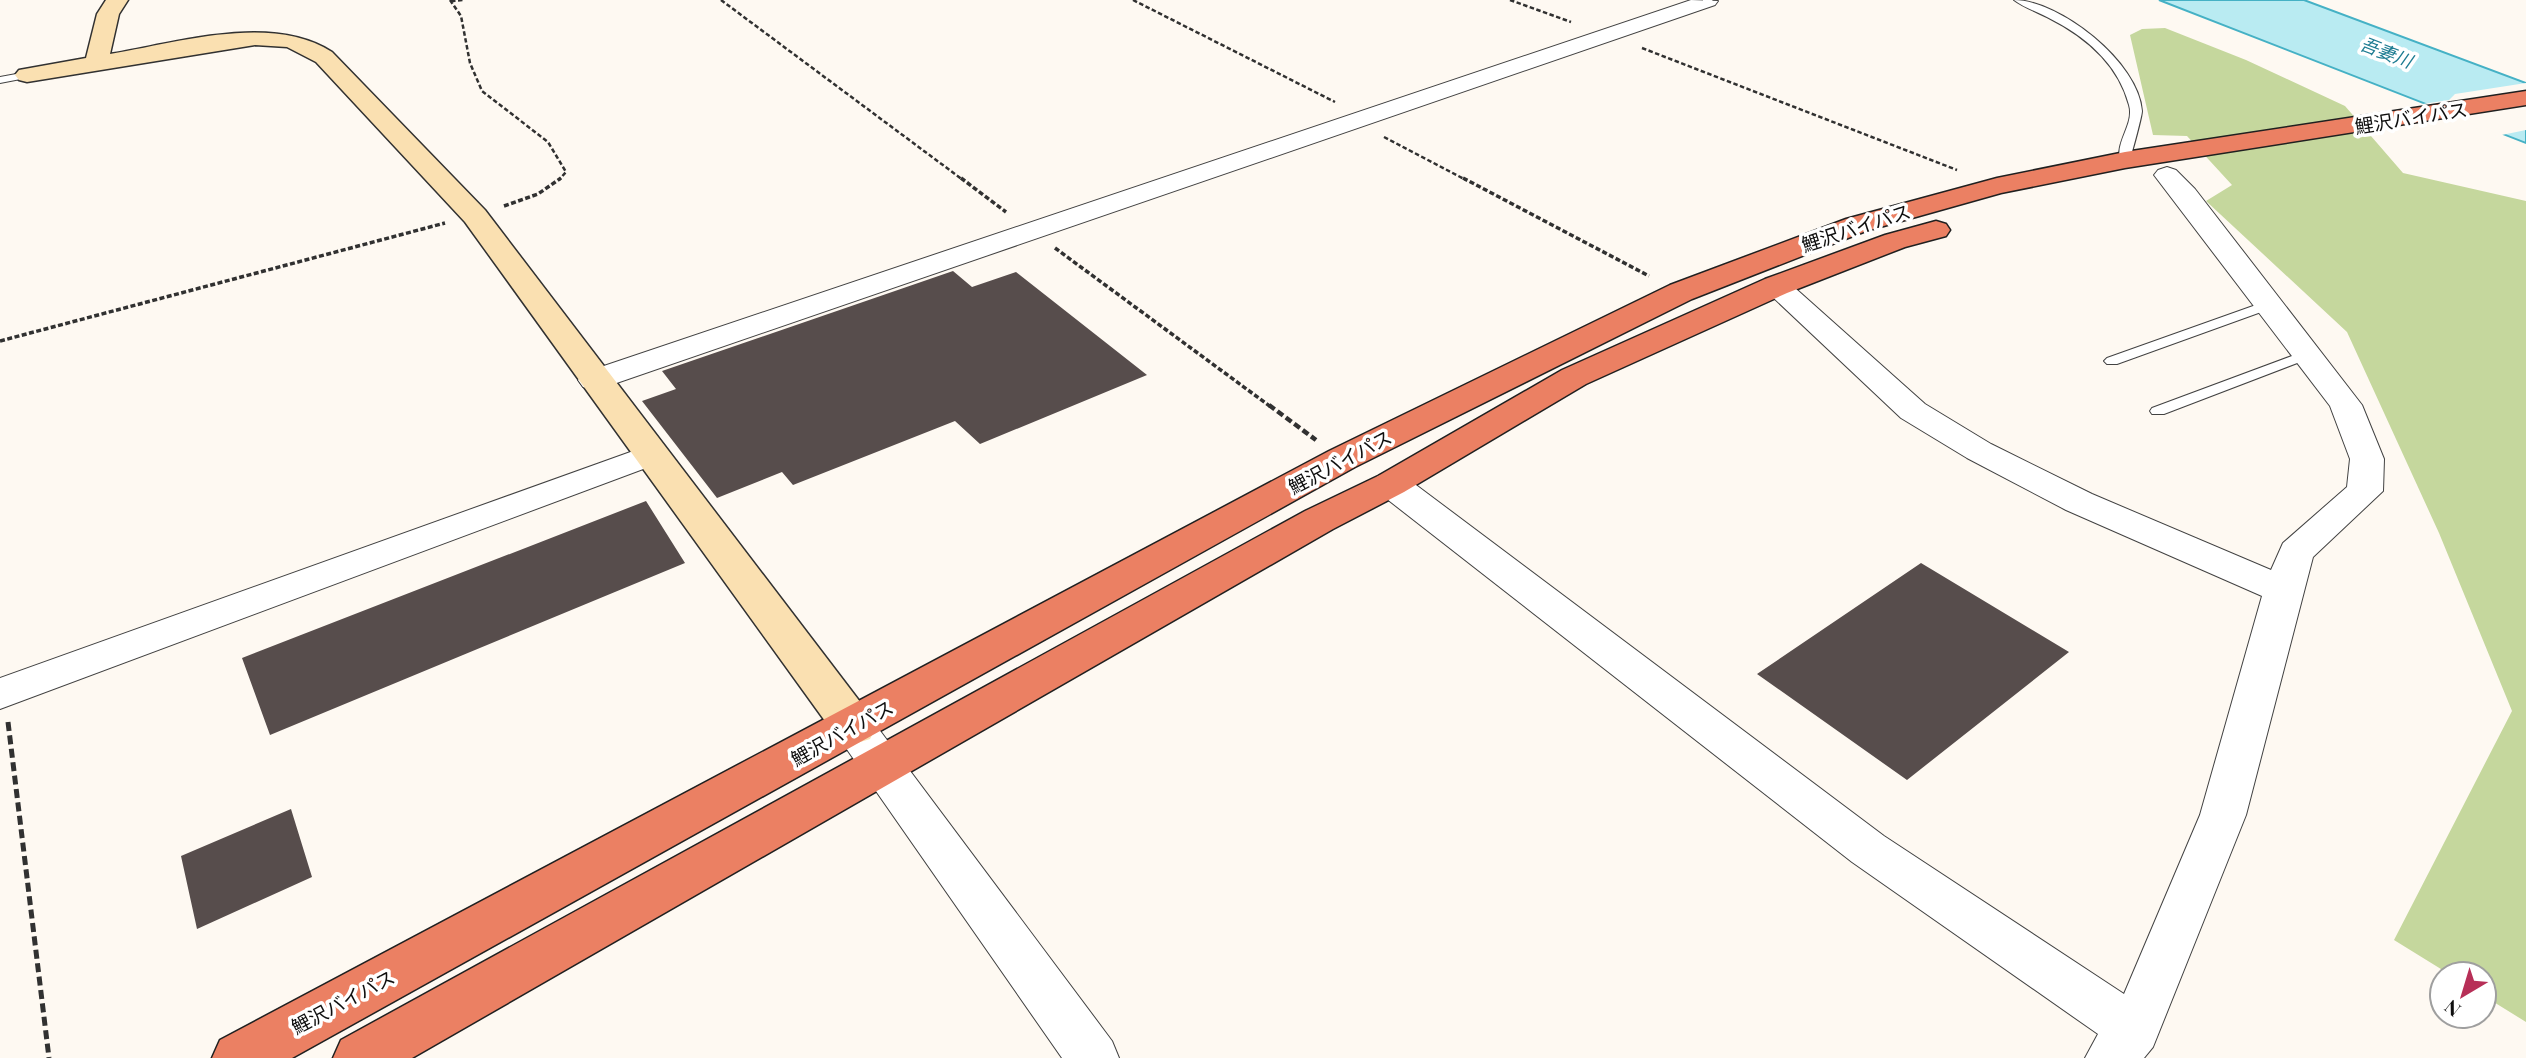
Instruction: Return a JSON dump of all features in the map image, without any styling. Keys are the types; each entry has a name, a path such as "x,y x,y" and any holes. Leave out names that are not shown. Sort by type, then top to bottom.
{"highway":[{"name":"鯉沢バイパス","path":"240,1058 1391,484 1574,377 1776,286 1895,241 2023,206 2192,165 2526,97"},
{"name":"鯉沢バイパス","path":"360,1058 1342,459 1681,292 1856,225 1997,186 2125,160 2192,165 2526,115"}],"street":[{"path":"96,66 108,14 117,0"},
{"path":"594,380 1609,36 1708,0"},
{"path":"13,78 255,38 281,38 305,44 324,57 475,216 868,746 1093,1058"},
{"path":"1391,484 2123,1044 2223,815 2283,590 2296,552 2365,491 2367,459 2346,405 2270,304 2192,165"},
{"path":"1776,286 1913,411 1979,451 2079,502 2283,590"},
{"path":"2,693 650,455"}],"lane":[{"path":"2019,0 2076,27 2099,46 2125,78 2137,111 2124,146 2125,160"},
{"path":"2112,361 2270,304"},
{"path":"2158,411 2308,354"}],"path":[{"path":"450,1 464,0"},
{"path":"1133,0 1334,102 1356,122 1681,292"},
{"path":"1510,0 1997,186"},
{"path":"0,341 112,313 315,255 475,216 546,192 556,186 566,172 548,142 482,92 470,63 461,16 450,1"},
{"path":"2,693 49,1058"}],"green space":[{"path":"2165,28 2246,60 2345,106 2403,173 2526,201 2526,1022 2498,1005 2498,960 2428,961 2394,940 2512,711 2439,533 2347,332 2206,201 2232,185 2187,136 2153,135 2130,35 2142,29"}],"water":[{"name":"吾妻川","path":"2159,0 2304,0 2526,83 2526,143"}],"pier":[{"path":"2526,83 2526,130 2497,136 2416,105 2449,100 2455,94"}],"building":[{"path":"953,271 972,287 1016,272 1147,375 980,444 955,421 793,485 782,472 717,498 642,401 676,389 662,371"},
{"path":"646,501 685,563 270,735 242,658"},
{"path":"1921,563 2069,652 1907,780 1757,674"},
{"path":"291,809 312,877 197,929 181,856"}]}
